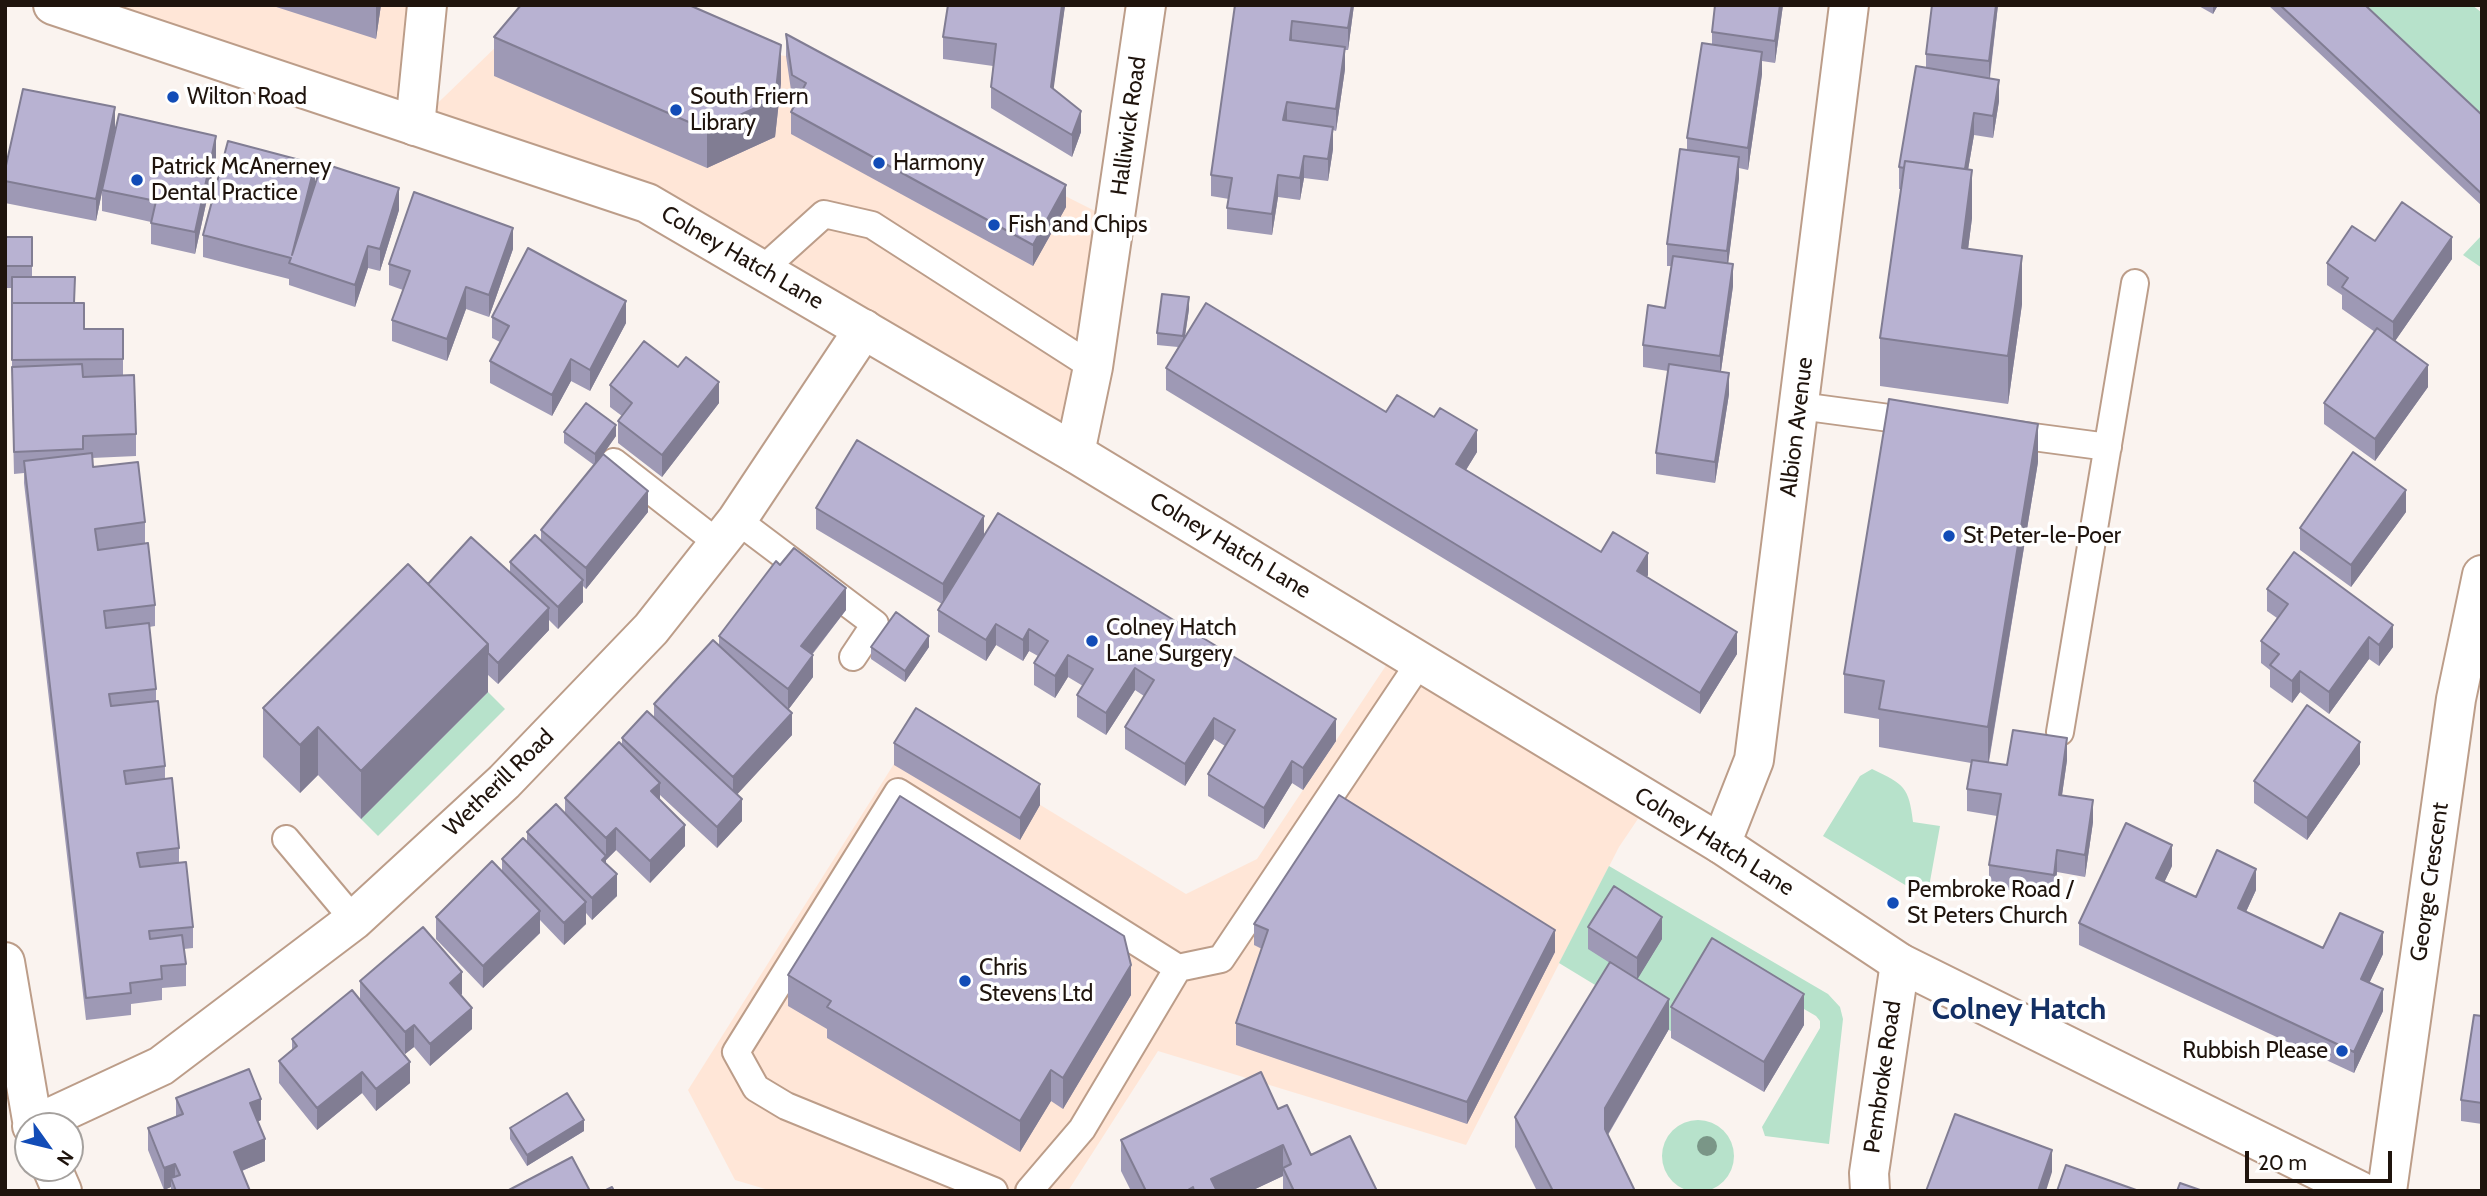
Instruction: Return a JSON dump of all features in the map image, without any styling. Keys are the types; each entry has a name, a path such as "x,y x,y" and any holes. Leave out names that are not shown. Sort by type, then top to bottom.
{"street":[{"name":"Colney Hatch Lane","path":"53,5 647,203 1075,453 1721,844 1900,963 2360,1191"},
{"path":"415,126 427,5"},
{"name":"Halliwick Road","path":"1075,453 1093,367 1146,5"},
{"name":"Albion Avenue","path":"1721,844 1754,760 1849,5"},
{"name":"Wetherill Road","path":"62,1112 161,1066 354,920 504,782 651,629 727,531 864,329"},
{"name":"George Crescent","path":"2387,1191 2456,699 2482,575"},
{"path":"5,962 30,1112"},
{"name":"Pembroke Road","path":"1870,1191 1869,1173 1900,963"}],"lane":[{"path":"763,269 824,214 872,225 1093,367"},
{"path":"2060,732 2135,283"},
{"path":"1800,406 1947,426"},
{"path":"1974,429 2108,447"},
{"path":"614,462 875,624 853,657"},
{"path":"994,1191 786,1106 756,1088 736,1052 898,792 1178,968 1221,959 1420,662"},
{"path":"286,839 354,920"},
{"path":"1029,1191 1082,1129 1178,968"}],"shaded area":[{"path":"52,5 428,5 415,125 529,15 786,56 1115,221 1075,453 647,203"},
{"path":"1397,649 1650,801 1619,847 1466,1145 1158,1051 1068,1191 772,1191 735,1180 688,1090 916,729 1186,894 1257,859"}],"green space":[{"path":"2353,5 2472,5 2481,12 2482,126"},
{"path":"2482,235 2482,268 2463,255"},
{"path":"488,692 505,709 378,836 361,819"},
{"path":"1872,769 1903,788 1907,794 1913,822 1940,826 1927,898 1823,836 1860,776"},
{"path":"1609,866 1828,994 1840,1007 1843,1019 1829,1144 1765,1136 1762,1127 1820,1028 1820,1021 1816,1016 1718,959 1674,1033 1559,963"},
{"path":"1705,1120 1724,1130 1732,1142 1732,1170 1724,1182 1712,1190 1691,1192 1672,1182 1664,1170 1662,1149 1672,1130 1684,1122"}],"building":[{"name":"South Friern Library","path":"521,5 689,5 781,45 775,99 707,130 494,37"},
{"path":"948,5 1062,5 1051,87 1081,111 1072,135 991,87 996,44 943,37"},
{"path":"1235,5 1352,5 1348,28 1292,21 1290,40 1345,47 1336,109 1287,102 1283,120 1333,127 1328,159 1304,156 1300,178 1278,175 1272,214 1227,208 1232,178 1211,175"},
{"path":"1715,5 1780,5 1775,41 1712,32"},
{"path":"1932,5 1996,5 1989,61 1926,54"},
{"path":"2280,5 2365,5 2482,115 2482,194"},
{"path":"786,34 1066,185 1033,245 791,112 806,83 792,75"},
{"path":"1702,43 1762,52 1748,148 1687,138"},
{"path":"1916,66 1999,80 1993,116 1974,113 1965,169 1905,161 1904,168 1899,167"},
{"path":"23,89 115,107 96,199 5,181 5,170"},
{"path":"119,114 216,136 195,232 151,223 156,201 102,190"},
{"path":"228,141 315,164 292,255 322,163 399,188 380,249 368,246 355,285 289,263 291,258 203,235"},
{"path":"1680,149 1739,157 1727,251 1667,244"},
{"path":"1905,161 1972,170 1962,248 2022,256 2008,356 1880,338"},
{"path":"414,192 513,228 489,295 466,287 447,339 392,320 410,271 389,264"},
{"path":"2402,202 2452,237 2393,322 2342,287 2348,278 2327,263 2352,226 2375,241"},
{"path":"5,237 32,237 32,266 5,266"},
{"path":"528,248 626,301 590,370 571,359 552,395 490,361 509,326 492,317"},
{"path":"1673,256 1733,264 1720,356 1643,345 1648,305 1665,308"},
{"path":"12,277 75,277 74,303 12,303"},
{"path":"1162,294 1189,297 1183,336 1157,333"},
{"path":"12,303 84,303 84,329 123,329 123,359 12,360"},
{"path":"1206,303 1386,412 1397,395 1434,417 1440,408 1477,430 1456,464 1601,552 1613,532 1648,553 1637,571 1737,632 1700,693 1166,368"},
{"path":"2377,328 2428,365 2375,439 2324,403"},
{"path":"644,341 678,367 686,357 719,382 662,455 618,421 632,403 610,385"},
{"path":"82,364 83,377 134,375 136,434 83,436 83,449 14,452 12,367"},
{"path":"1669,364 1729,373 1715,462 1656,453"},
{"name":"St Peter-le-Poer","path":"1889,399 2038,424 1988,727 1879,709 1884,681 1844,674"},
{"path":"586,403 616,425 595,454 564,432"},
{"path":"857,440 984,516 943,584 816,508"},
{"path":"2353,452 2406,490 2351,565 2300,528"},
{"path":"92,453 93,467 138,462 145,522 95,529 98,550 148,543 155,605 104,611 106,628 149,623 156,689 109,694 111,706 158,701 165,766 124,771 126,784 172,778 179,848 137,853 140,867 186,862 193,927 149,931 150,939 182,935 186,964 161,966 162,979 130,983 131,993 86,998 24,461"},
{"path":"603,454 648,491 586,568 541,530"},
{"path":"998,513 1336,719 1303,768 1292,761 1264,808 1208,774 1235,730 1214,718 1185,764 1125,727 1154,680 1135,668 1106,713 1077,695 1093,669 1068,655 1055,676 1034,663 1048,641 1029,629 1023,640 996,624 986,640 938,610"},
{"path":"535,535 583,580 558,607 510,562"},
{"path":"471,537 549,608 498,663 488,653 488,644 428,584"},
{"path":"794,548 846,588 801,646 813,655 788,689 719,636 776,561 780,565"},
{"path":"2294,552 2393,625 2379,645 2369,637 2329,692 2300,671 2292,681 2270,665 2279,654 2261,641 2288,604 2267,589"},
{"path":"408,564 488,644 361,771 318,727 300,745 263,708"},
{"path":"896,612 929,636 905,671 871,647"},
{"path":"713,640 792,713 733,777 654,704"},
{"path":"2307,705 2360,742 2307,818 2254,781"},
{"path":"916,708 1040,784 1020,818 894,743"},
{"path":"647,711 742,799 717,827 622,738"},
{"path":"2013,730 2067,738 2059,795 2093,800 2085,855 2057,850 2054,875 1989,865 2001,794 1967,789 1972,760 2007,765"},
{"path":"619,742 660,783 651,791 685,825 650,861 616,828 606,838 565,798"},
{"path":"1339,795 1555,930 1467,1102 1236,1023 1268,930 1254,924"},
{"name":"Chris Stevens Ltd","path":"900,796 1124,936 1131,965 1063,1078 1051,1070 1020,1121 827,1007 831,1001 788,975"},
{"path":"556,804 606,856 602,860 617,874 592,898 527,832"},
{"path":"2126,823 2172,845 2156,878 2196,897 2217,850 2256,869 2238,908 2323,948 2340,913 2383,932 2361,979 2383,989 2354,1052 2079,923"},
{"path":"523,838 586,902 564,923 502,859"},
{"path":"492,861 540,911 483,966 436,917"},
{"path":"1614,886 1662,917 1637,958 1588,927"},
{"path":"423,927 462,972 450,983 472,1008 430,1044 414,1025 405,1032 360,981"},
{"path":"1712,938 1804,994 1764,1062 1671,1007"},
{"path":"1610,962 1669,999 1605,1108 1605,1129 1635,1191 1553,1191 1515,1117"},
{"path":"352,990 410,1062 376,1089 362,1072 317,1108 279,1061 297,1046 292,1039"},
{"path":"2474,1015 2482,1016 2482,1103 2461,1100"},
{"path":"249,1069 261,1099 250,1103 265,1139 234,1152 250,1191 176,1191 171,1178 180,1175 175,1164 164,1168 148,1128 183,1114 176,1098"},
{"path":"1261,1072 1278,1109 1287,1105 1311,1155 1350,1136 1377,1191 1294,1191 1283,1168 1291,1164 1283,1145 1211,1179 1217,1191 1194,1191 1193,1187 1186,1191 1146,1191 1121,1140"},
{"path":"567,1093 584,1120 527,1155 510,1128"},
{"path":"1955,1114 2052,1150 2038,1191 1926,1191"},
{"path":"572,1157 590,1191 507,1191"},
{"path":"2066,1165 2139,1191 2057,1191"},
{"path":"2180,1183 2203,1191 2177,1191"}],"place":[{"name":"Wilton Road","path":"173,97"},
{"name":"South Friern Library","path":"676,110"},
{"name":"Harmony","path":"879,163"},
{"name":"Patrick McAnerney Dental Practice","path":"137,180"},
{"name":"Fish and Chips","path":"994,225"},
{"name":"St Peter-le-Poer","path":"1949,536"},
{"name":"Colney Hatch Lane Surgery","path":"1092,641"},
{"name":"Pembroke Road / St Peters Church","path":"1893,903"},
{"name":"Chris Stevens Ltd","path":"965,981"},
{"name":"Rubbish Please","path":"2342,1051"}],"district":[{"name":"Colney Hatch","path":"2019,1010"}]}
